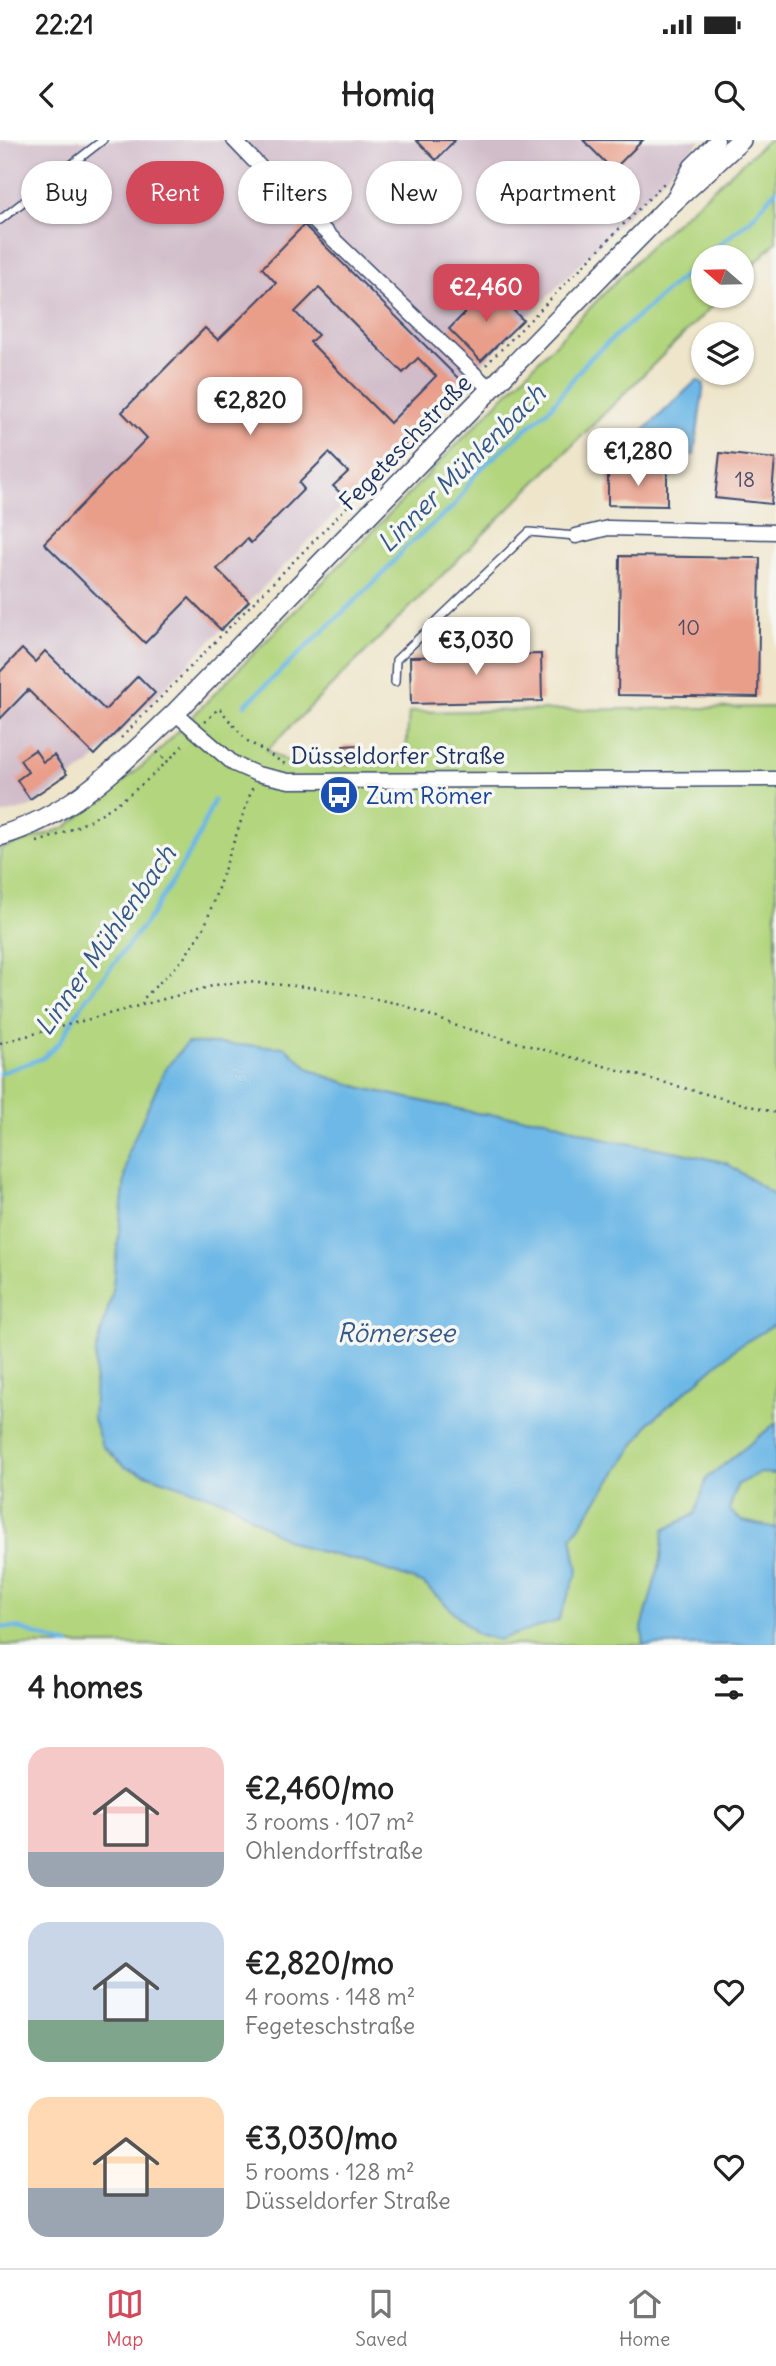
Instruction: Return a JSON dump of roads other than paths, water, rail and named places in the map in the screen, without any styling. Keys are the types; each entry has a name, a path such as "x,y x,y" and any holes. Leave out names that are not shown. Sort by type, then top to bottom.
{"main road":[{"name":"Fegeteschstraße","path":"174,713 483,382 741,140"},
{"path":"0,836 38,823 70,806 108,777 174,713"}],"street":[{"path":"234,140 289,197 483,382"},
{"name":"Fegeteschstraße","path":"670,205 691,166 717,140"},
{"path":"576,536 608,528 776,532"},
{"name":"Düsseldorfer Straße","path":"174,713 234,764 257,774 289,781 776,779"}],"lane":[{"path":"0,220 103,140"},
{"path":"395,682 396,660 529,531 576,536"}],"water":[{"path":"692,385 704,385 694,455 625,460 622,456 632,442"},
{"name":"Römersee","path":"187,1043 285,1047 309,1068 362,1088 481,1114 545,1119 607,1140 726,1163 776,1196 776,1324 737,1347 650,1422 572,1537 578,1571 558,1621 498,1640 476,1633 423,1583 363,1562 302,1547 276,1534 229,1502 125,1467 102,1446 93,1419 96,1352 112,1294 128,1152 165,1069"},
{"path":"776,1423 776,1474 759,1473 737,1485 729,1510 742,1521 776,1528 776,1645 644,1645 642,1628 661,1559 664,1530 695,1514 707,1478"}],"waterway":[{"name":"Linner Mühlenbach","path":"719,245 750,220 776,190"},
{"name":"Linner Mühlenbach","path":"245,705 381,576 406,547 454,506 477,472 551,407 587,361 691,269"},
{"name":"Linner Mühlenbach","path":"0,1073 43,1058 60,1042 81,1006 152,914 195,844 214,800"},
{"path":"0,1627 17,1628 68,1645"}],"place":[{"name":"Zum Römer","path":"339,795"}]}
